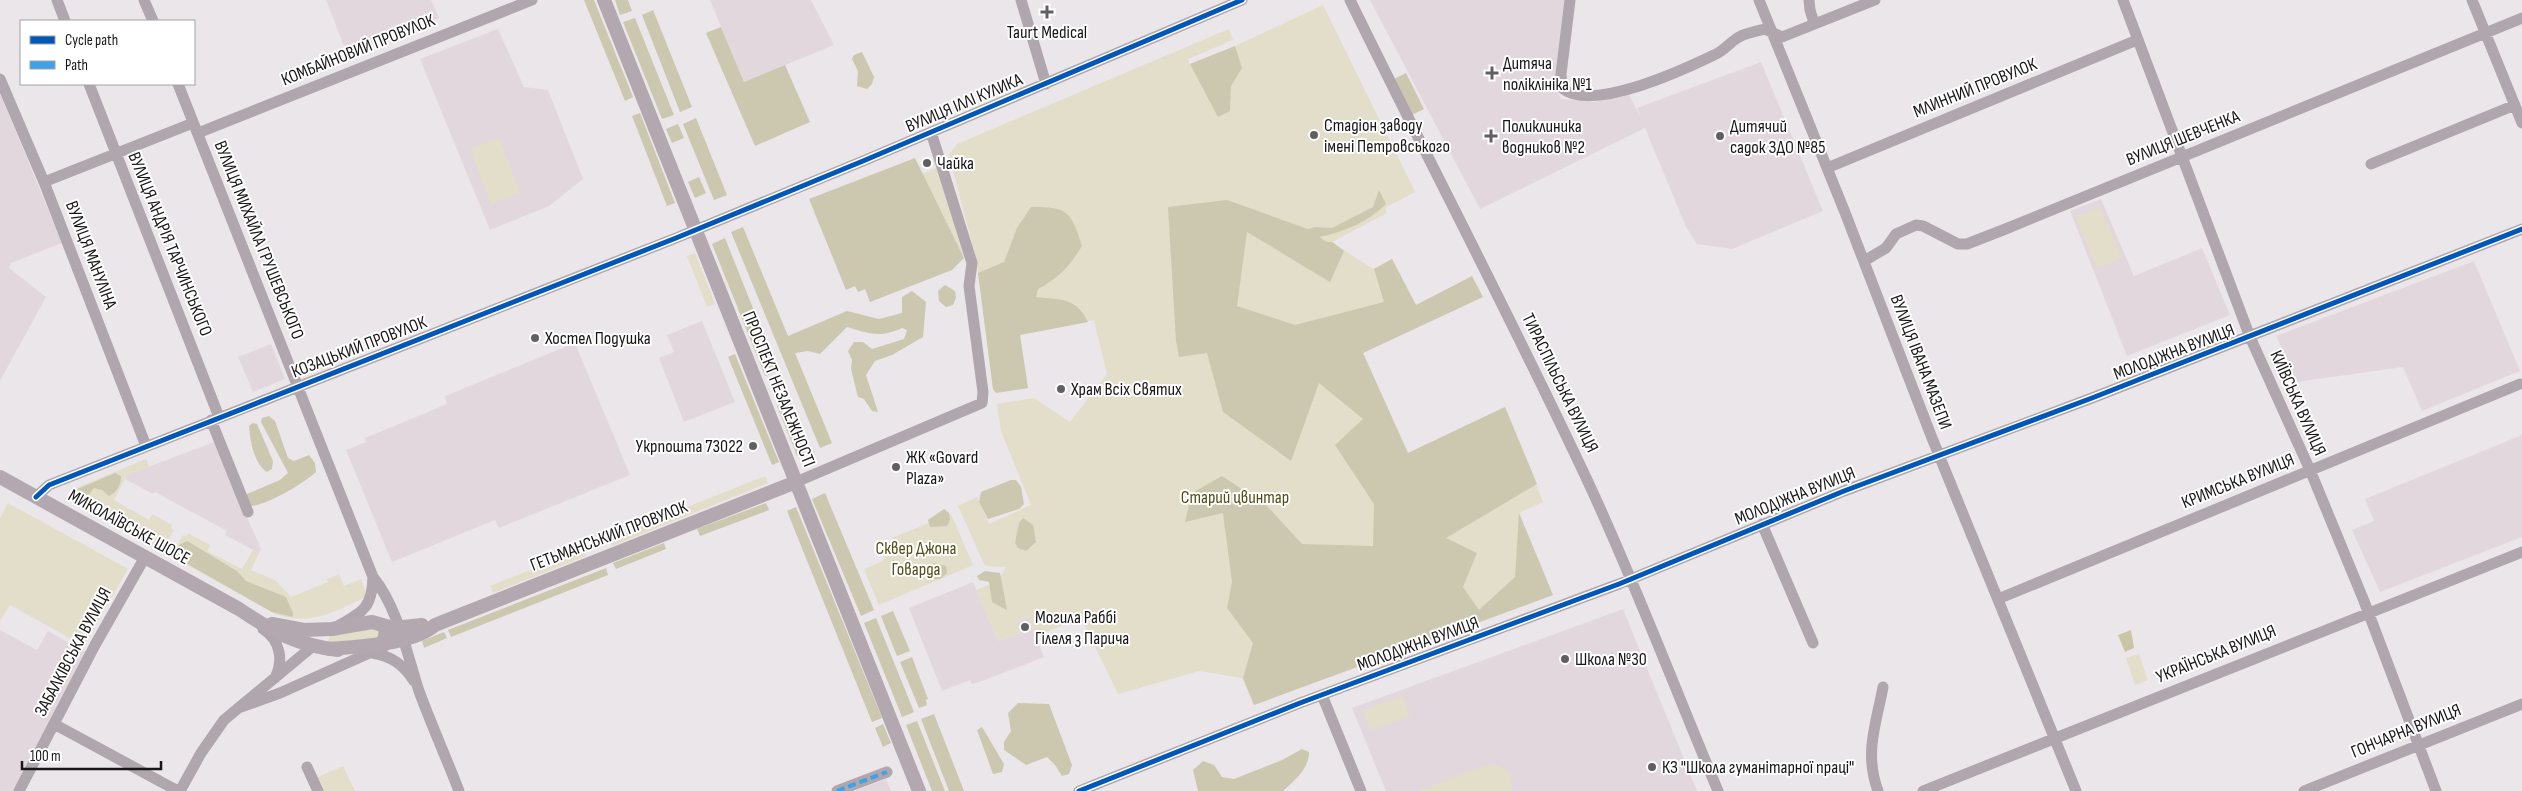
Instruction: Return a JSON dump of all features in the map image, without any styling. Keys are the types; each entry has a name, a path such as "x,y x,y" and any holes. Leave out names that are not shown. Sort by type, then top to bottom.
{"main road":[{"name":"ПРОСПЕКТ НЕЗАЛЕЖНОСТІ","path":"604,0 920,791"},
{"name":"МИКОЛАЇВСЬКЕ ШОСЕ","path":"0,477 239,609"},
{"name":"ГЕТЬМАНСЬКИЙ ПРОВУЛОК","path":"403,630 435,625 796,482"},
{"path":"239,609 286,628 304,630 328,638 376,648 403,630"},
{"path":"239,609 271,631 313,646 328,638 372,622 403,630"}],"street":[{"path":"57,0 65,20"},
{"path":"144,0 153,20"},
{"name":"КОМБАЙНОВИЙ ПРОВУЛОК","path":"44,182 115,154 195,128 532,0"},
{"path":"1021,0 1046,84"},
{"name":"ВУЛИЦЯ ІЛЛІ КУЛИКА","path":"696,229 1046,84 1242,0"},
{"name":"ТИРАСПІЛЬСЬКА ВУЛИЦЯ","path":"1350,0 1548,398 1631,578 1718,791"},
{"path":"1570,0 1560,82 1562,88 1574,95 1594,96 1630,90 1716,55 1739,37 1765,29 1782,37 1874,0"},
{"name":"ВУЛИЦЯ ІВАНА МАЗЕПИ","path":"1760,0 1864,261 1938,455 2076,791"},
{"path":"1809,0 1814,23"},
{"name":"КИЇВСЬКА ВУЛИЦЯ","path":"2123,0 2180,158 2250,337 2310,470 2369,612 2436,791"},
{"path":"2472,0 2522,122"},
{"name":"ВУЛИЦЯ ШЕВЧЕНКА","path":"1864,261 1886,248 1896,234 1905,229 1923,226 1958,244 1967,244 2522,18"},
{"name":"МЛИННИЙ ПРОВУЛОК","path":"1827,168 2137,40"},
{"name":"ВУЛИЦЯ МАНУЛІНА","path":"0,79 44,182 146,446"},
{"name":"ВУЛИЦЯ АНДРІЯ ТАРЧИНСЬКОГО","path":"89,85 215,418 248,512"},
{"name":"ВУЛИЦЯ МИХАЙЛА ГРУШЕВСЬКОГО","path":"178,85 299,385 373,577 403,630"},
{"path":"2371,164 2515,105"},
{"path":"796,482 982,403 983,392 970,286 972,263 931,132"},
{"name":"КОЗАЦЬКИЙ ПРОВУЛОК","path":"36,497 49,485 696,229"},
{"name":"МОЛОДІЖНА ВУЛИЦЯ","path":"1079,791 1322,695 1631,578 1938,455 2250,337 2522,229"},
{"name":"КРИМСЬКА ВУЛИЦЯ","path":"1998,599 2520,384"},
{"name":"МОЛОДІЖНА ВУЛИЦЯ","path":"1762,524 1813,643"},
{"name":"УКРАЇНСЬКА ВУЛИЦЯ","path":"1923,791 2522,552"},
{"name":"ЗАБАЛКІВСЬКА ВУЛИЦЯ","path":"19,791 95,645 145,557"},
{"path":"328,638 368,605 372,592 373,577"},
{"path":"239,609 246,619 269,633 277,644 279,666 274,681"},
{"path":"403,630 412,644 410,655"},
{"path":"403,630 410,655 411,671"},
{"path":"403,630 411,671 459,791"},
{"path":"54,724 179,791 214,731 250,696 274,681 313,646"},
{"path":"240,707 280,692 376,648 411,671"},
{"path":"1878,791 1872,774 1870,754 1883,686"},
{"path":"1322,695 1361,791"},
{"name":"ГОНЧАРНА ВУЛИЦЯ","path":"2304,791 2417,744 2522,704"},
{"path":"307,767 318,791"},
{"path":"837,791 887,772"}],"shaded area":[{"path":"326,0 431,0 439,18 347,54"},
{"path":"710,0 811,0 834,45 744,82"},
{"path":"1370,0 1565,0 1555,88 1561,99 1593,102 1628,93 1641,118 1637,108 1761,62 1823,211 1732,249 1697,244 1686,227 1645,128 1480,209"},
{"path":"498,29 524,87 548,90 583,179 549,206 490,230 420,59"},
{"path":"0,93 62,243 11,263 9,268 46,297 0,381"},
{"path":"2101,199 2134,276 2202,248 2230,315 2127,356 2070,211"},
{"path":"2474,261 2520,371 2422,411 2403,367 2297,382 2276,336"},
{"path":"702,321 735,402 684,422 659,358 674,352 667,335"},
{"path":"575,343 630,475 499,528 495,520 392,562 346,450 366,442 365,438 447,404 445,396"},
{"path":"271,344 285,379 253,392 238,357"},
{"path":"2522,435 2522,537 2380,592 2352,530 2374,521 2365,499"},
{"path":"214,442 261,549 259,553 225,535 227,531 155,492 153,494 125,479 127,475"},
{"path":"973,582 998,641 1020,633 1015,622 1028,617 1044,657 985,680 972,684 970,680 942,691 909,608"},
{"name":"Школа №30","path":"1623,609 1697,791 1386,791 1352,708"},
{"path":"0,630 37,650 48,631 86,652 13,791 0,791"},
{"path":"2131,630 2134,648 2125,652 2118,635"},
{"path":"886,779 891,791 855,791"}],"green space":[{"path":"584,0 594,0 633,97 625,101"},
{"path":"615,0 628,0 632,11 620,15"},
{"name":"Старий цвинтар","path":"1323,5 1415,192 1385,208 1387,213 1332,242 1373,269 1392,259 1416,305 1363,353 1408,453 1505,407 1543,502 1519,513 1553,595 1254,705 1242,678 1199,671 1118,694 1081,618 1036,636 1028,617 1016,622 1020,633 998,641 976,590 998,581 1006,567 985,566 958,506 977,497 989,524 1031,505 1001,431 997,404 1034,398 1070,422 1107,374 1094,320 1020,335 1028,388 996,393 993,389 977,263 949,155 957,144 1229,29 1233,40 1188,59 1190,64 1235,46"},
{"path":"653,10 692,107 680,112 642,15"},
{"path":"635,18 674,115 662,119 623,22"},
{"path":"721,27 744,82 785,65 810,122 755,146 706,33"},
{"path":"1235,46 1242,68 1231,86 1230,111 1218,117 1190,64"},
{"path":"862,52 874,77 872,84 867,89 857,86 858,71 852,59 854,55"},
{"path":"1406,73 1424,109 1412,115 1394,79"},
{"path":"640,113 675,203 667,206 632,116"},
{"path":"696,118 727,195 714,200 683,124"},
{"path":"678,124 684,138 672,143 666,129"},
{"path":"499,138 520,193 491,204 470,149"},
{"path":"915,158 964,258 952,270 870,302 865,289 858,292 855,286 846,290 809,199"},
{"path":"938,167 964,258 922,174"},
{"path":"699,177 706,193 695,198 688,182"},
{"path":"1379,190 1386,204 1379,210 1355,225 1319,237 1327,242 1332,242 1344,251 1330,282 1247,232 1237,306 1295,325 1384,302 1374,269 1392,259 1416,305 1472,276 1483,297 1363,353 1408,453 1505,407 1537,484 1446,538 1477,553 1463,587 1479,610 1515,577 1519,513 1553,595 1254,705 1243,678 1253,643 1227,608 1232,582 1223,513 1185,522 1192,493 1222,476 1267,506 1302,544 1373,546 1374,504 1335,445 1363,419 1319,383 1291,461 1223,412 1207,353 1179,357 1176,341 1168,207 1227,200 1308,229 1315,227 1332,228 1373,207"},
{"path":"1031,207 1053,208 1066,213 1075,225 1082,246 1063,271 1038,289 1036,297 1067,301 1078,308 1088,322 1020,335 1028,388 996,393 993,389 978,273 1004,262 1017,228"},
{"path":"2100,207 2122,258 2097,268 2075,217"},
{"path":"743,227 788,336 847,311 879,319 902,313 902,297 912,291 926,302 923,337 892,355 875,361 866,375 878,412 872,411 864,399 858,397 851,369 852,360 848,351 854,342 863,342 872,349 904,339 907,330 902,328 887,333 875,334 847,327 820,354 808,351 795,353 832,443 820,448 731,232"},
{"path":"725,238 778,371 765,376 712,244"},
{"path":"695,253 715,304 707,307 687,256"},
{"path":"945,285 955,291 956,298 953,305 946,307 939,301 938,291"},
{"path":"735,354 779,462 772,465 728,357"},
{"path":"790,401 810,451 797,456 777,406"},
{"path":"269,416 275,421 288,458 294,461 309,455 315,463 316,472 303,482 265,503 250,506 246,501 247,494 280,480 288,473 261,422 262,418"},
{"path":"253,423 257,424 273,461 272,469 267,472 259,463 253,451 249,426"},
{"path":"146,459 149,467 127,475 114,500 149,520 152,514 172,525 171,528 174,530 162,551 69,497 71,490"},
{"path":"115,473 121,476 120,482 118,488 109,496 102,490 94,488 87,497 76,500 72,497 73,491"},
{"path":"765,476 768,483 612,546 609,538"},
{"path":"1011,480 1016,480 1021,487 1024,504 1019,509 988,519 979,502 981,492"},
{"path":"825,493 874,610 861,616 812,499"},
{"path":"8,503 128,569 84,646 10,605 0,621 0,518"},
{"path":"766,503 769,510 700,536 697,529"},
{"path":"796,507 882,718 872,722 787,511"},
{"path":"944,509 949,513 950,520 947,526 930,527 928,520"},
{"name":"Сквер Джона Говарда","path":"951,514 973,565 879,605 864,569 883,561 892,538"},
{"path":"1023,518 1033,525 1036,542 1026,551 1018,548 1015,543 1019,523"},
{"path":"188,533 210,545 207,551 242,569 253,550 259,553 251,570 275,580 291,597 328,582 327,579 339,574 344,586 361,579 366,592 364,598 331,613 310,618 299,619 275,614 171,556 183,535 186,537"},
{"path":"187,541 237,571 246,581 286,597 293,617 272,612 177,558 175,552 179,545"},
{"path":"664,543 666,549 616,569 613,563"},
{"path":"583,549 586,556 493,593 490,586"},
{"path":"934,563 946,566 947,573 940,579 929,579 925,574 928,566"},
{"path":"606,568 608,575 451,637 448,630"},
{"path":"985,571 1000,573 1007,610 992,602 989,582 979,580 977,576"},
{"path":"893,611 910,651 897,656 881,616"},
{"path":"876,618 914,712 902,717 864,623"},
{"path":"372,629 380,630 380,639 328,642 330,635"},
{"path":"444,632 447,638 424,648 422,641"},
{"path":"2139,654 2148,680 2135,685 2126,658"},
{"path":"912,657 928,699 926,700 927,705 919,708 900,662"},
{"path":"1403,696 1410,716 1370,730 1363,710"},
{"path":"1018,703 1049,704 1072,765 1069,774 1062,776 1047,757 1026,765 1004,750 1004,742 1011,731 1008,713"},
{"path":"934,714 964,791 949,791 921,719"},
{"path":"917,721 945,791 932,791 906,725"},
{"path":"883,724 891,743 883,747 875,728"},
{"path":"982,727 1004,764 1002,772 993,774 977,730"},
{"path":"1302,749 1309,752 1307,764 1283,791 1198,791 1193,770 1203,761 1214,765 1222,777 1234,779 1282,760"},
{"path":"1490,764 1501,767 1508,772 1512,781 1511,791 1418,791"},
{"path":"343,766 355,791 324,791 318,777"}],"marked path":[{"path":"837,791 887,772"}],"cycle path":[{"path":"36,497 49,485 676,238 863,161 1242,0"},
{"path":"1079,791 1300,703 1619,584 1844,491 2092,398 2522,229"}],"place":[{"name":"Taurt Medical","path":"1047,12"},
{"name":"Дитяча поліклініка №1","path":"1492,73"},
{"name":"Стадіон заводу імені Петровського","path":"1314,135"},
{"name":"Поликлиника водников №2","path":"1491,136"},
{"name":"Дитячий садок ЗДО №85","path":"1720,136"},
{"name":"Чайка","path":"927,163"},
{"name":"Хостел Подушка","path":"535,338"},
{"name":"Храм Всіх Святих","path":"1061,389"},
{"name":"Укрпошта 73022","path":"753,446"},
{"name":"ЖК «Govard Plaza»","path":"896,467"},
{"name":"Могила Раббі Гілеля з Парича","path":"1025,627"},
{"name":"Школа №30","path":"1565,659"},
{"name":"КЗ \"Школа гуманітарної праці\"","path":"1652,767"}]}
